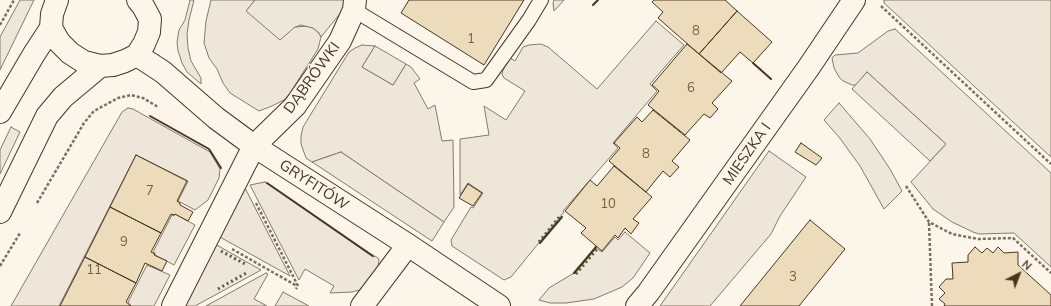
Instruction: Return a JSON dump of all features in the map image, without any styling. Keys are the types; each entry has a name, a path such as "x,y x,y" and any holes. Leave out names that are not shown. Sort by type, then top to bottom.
{"street":[{"path":"0,112 51,28 52,14 57,0"},
{"path":"51,28 59,42 70,54 84,62 100,66 112,65 125,61 137,55 144,44 149,32 154,10 143,6 138,0"},
{"name":"MIESZKA I","path":"637,306 648,293 804,74 854,0"},
{"name":"DĄBRÓWKI","path":"173,306 254,146 295,106 340,41 354,5"},
{"name":"GRYFITÓW","path":"137,55 163,72 216,118 254,146 408,245 499,306"},
{"path":"0,212 47,116 63,97 100,66"},
{"path":"362,306 408,245"}],"lane":[{"path":"354,5 473,82 486,80 529,20 541,0"}],"path":[{"path":"0,26 14,0"},
{"path":"876,2 1051,164"},
{"path":"36,205 84,123 94,111 118,98 131,95 143,98 162,109"},
{"path":"209,235 297,287 240,172"},
{"path":"906,186 929,222 952,234 978,240 1013,238 1051,274"},
{"path":"929,222 932,306"},
{"path":"0,266 20,233"}],"shaded area":[{"path":"20,0 34,0 0,70 0,37"},
{"path":"190,0 194,0 187,34 188,48 191,61 201,78 201,84 187,72 178,51 177,42 179,30 185,20"},
{"path":"211,0 255,0 247,10 296,27 307,26 313,28 319,33 321,37 318,49 284,100 259,111 230,93 223,83 217,69 209,58 204,43 206,21"},
{"path":"255,0 351,0 321,37 313,28 301,25 295,27 280,40 246,11"},
{"path":"554,0 564,0 554,11 553,3"},
{"path":"884,0 1051,0 1051,157 884,3"},
{"path":"656,21 684,45 650,84 657,91 613,143 618,148 563,211 564,212 511,277 504,280 452,246 451,240 471,207 473,208 483,193 468,183 460,195 460,139 489,135 484,106 506,120 525,91 504,78 502,74 510,58 515,61 523,47 541,44 548,47 597,89"},
{"path":"895,29 1051,173 1051,267 1014,233 979,234 952,222 933,209 911,182 946,144 867,72 856,85 843,81 839,77 834,68 832,58 835,55 858,53 888,31"},
{"path":"362,45 375,46 362,67 393,85 406,64 411,67 420,79 414,83 428,109 435,105 442,141 453,140 454,207 444,222 341,152 312,162 306,158 301,144 303,127 349,52"},
{"path":"375,46 406,64 393,85 362,67"},
{"path":"867,72 946,144 930,161 852,89"},
{"path":"839,103 870,139 890,169 902,191 884,209 860,166 839,137 824,120"},
{"path":"128,108 133,109 210,152 220,169 219,178 208,200 195,210 178,201 188,181 136,155 59,306 11,306 122,112"},
{"path":"11,127 20,132 0,174 0,150"},
{"path":"769,151 806,177 780,216 771,234 710,306 660,306"},
{"path":"341,152 444,222 432,241 312,162"},
{"path":"265,182 373,257 375,256 379,259 378,268 363,289 352,292 330,293 334,286 305,269 299,280 250,185"},
{"path":"245,188 290,276 218,236"},
{"path":"175,214 195,225 174,265 155,255 153,252 172,215 174,216"},
{"path":"625,232 650,253 633,278 622,287 594,299 566,303 550,303 539,300 549,288 574,273 575,274 596,248 602,252 615,237 618,240"},
{"path":"215,244 261,270 195,306 183,306"},
{"path":"147,265 170,275 154,306 131,306 128,302"},
{"path":"266,273 268,274 254,299 267,306 206,306"},
{"path":"283,292 309,306 275,306"}],"building":[{"path":"409,0 524,0 484,65 401,13"},
{"path":"654,0 725,0 737,11 699,54 658,18 663,12 652,2"},
{"path":"737,11 772,42 753,63 740,52 721,73 699,54"},
{"path":"687,44 732,81 712,103 718,109 710,118 704,114 685,135 648,105 659,91 652,85"},
{"path":"653,110 690,140 672,161 679,167 670,177 663,171 646,192 609,161 620,148 614,143 637,117 642,122"},
{"path":"801,143 822,158 816,165 795,152"},
{"path":"136,155 187,181 177,201 180,205 193,212 188,221 175,214 171,214 161,233 110,207"},
{"path":"614,166 652,197 633,219 639,223 631,234 625,228 618,238 615,235 602,251 581,233 586,228 565,211 590,180 597,186"},
{"path":"468,184 482,193 473,206 459,198"},
{"path":"110,207 161,233 151,252 167,261 162,271 145,263 136,283 85,257"},
{"path":"810,220 845,249 799,306 740,306"},
{"path":"975,247 982,253 987,248 993,253 998,247 1004,253 1018,252 1018,265 1051,295 1051,306 944,306 945,304 939,299 945,293 939,287 946,279 953,279 952,263 968,262 968,255"},
{"path":"85,257 136,283 126,302 131,306 60,306"}],"hedge":[{"path":"539,242 560,216"},
{"path":"576,274 597,249"},
{"path":"221,251 247,265"},
{"path":"218,289 248,272"}],"wall":[{"path":"593,5 598,0"},
{"path":"753,63 771,79"},
{"path":"150,116 209,149 221,168"},
{"path":"267,183 373,256"},
{"path":"540,243 562,217"},
{"path":"574,273 596,247"}]}
